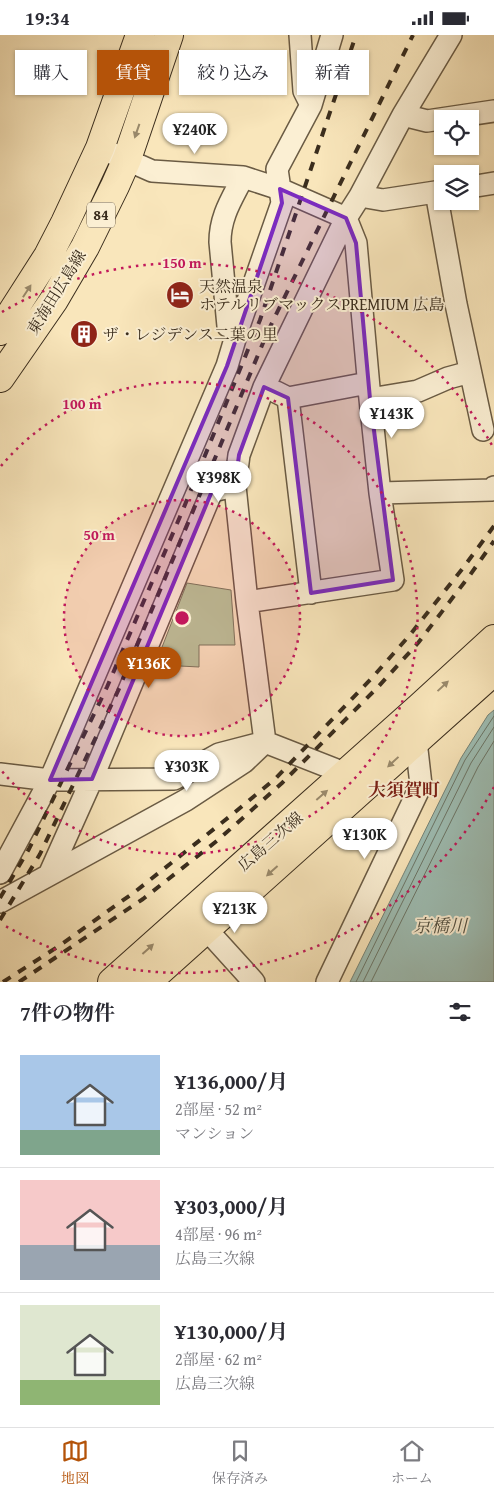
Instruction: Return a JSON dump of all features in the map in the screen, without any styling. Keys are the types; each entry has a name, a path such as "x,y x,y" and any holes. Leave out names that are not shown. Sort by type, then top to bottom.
{"main road":[{"name":"東海田広島線","path":"0,331 48,257 100,148 140,35"},
{"name":"東海田広島線","path":"0,378 54,300 85,247 127,159 169,35"},
{"name":"広島三次線","path":"112,982 198,920 358,779 494,639"},
{"name":"広島三次線","path":"358,779 416,741 494,671"},
{"name":"広島三次線","path":"147,982 198,920"}],"street":[{"path":"300,35 304,91 311,105"},
{"path":"0,873 50,780 227,366 282,203 277,169 311,105 332,35"},
{"path":"265,742 247,602 235,486 239,455 264,387 346,218 360,196 403,115 451,35"},
{"path":"403,115 427,121 494,111"},
{"path":"100,148 152,171 243,177 280,189 346,218 356,243 380,493 393,580 247,602"},
{"path":"238,329 228,326 220,235 223,217 243,177"},
{"path":"479,186 494,183"},
{"path":"360,196 384,200 434,192"},
{"path":"442,210 456,304 483,431"},
{"path":"264,387 288,397 369,391 418,391 448,378 470,372"},
{"path":"288,397 310,593"},
{"path":"49,875 92,779 212,491 235,486"},
{"path":"380,493 492,490 494,487"},
{"path":"327,982 421,785 416,741"},
{"path":"0,774 50,780 174,779 219,754 265,742 358,779"},
{"path":"0,902 186,800 244,762 265,742"},
{"path":"198,920 254,982"}],"highlighted area":[{"path":"280,189 346,218 356,243 370,399 393,580 311,593 288,398 264,387 239,455 235,486 212,491 92,779 50,780 227,366 282,203"}],"green space":[{"path":"187,583 231,590 235,645 199,645 199,667 161,665 157,660"}],"water":[{"name":"京橋川","path":"494,710 494,982 350,982 461,758 488,715"}],"railway":[{"path":"0,898 29,849 107,687 182,512 260,320 356,35"},
{"path":"0,920 40,854 118,691 268,331 413,35"},
{"path":"3,982 59,946 136,891 276,778 371,679 409,636 494,526"},
{"path":"19,982 143,899 218,840 282,783 378,687 418,643 494,541"}],"place":[{"name":"天然温泉 ホテルリブマックスPREMIUM 広島","path":"180,295"},
{"name":"ザ・レジデンス二葉の里","path":"84,334"}],"district":[{"name":"大須賀町","path":"404,790"}]}
